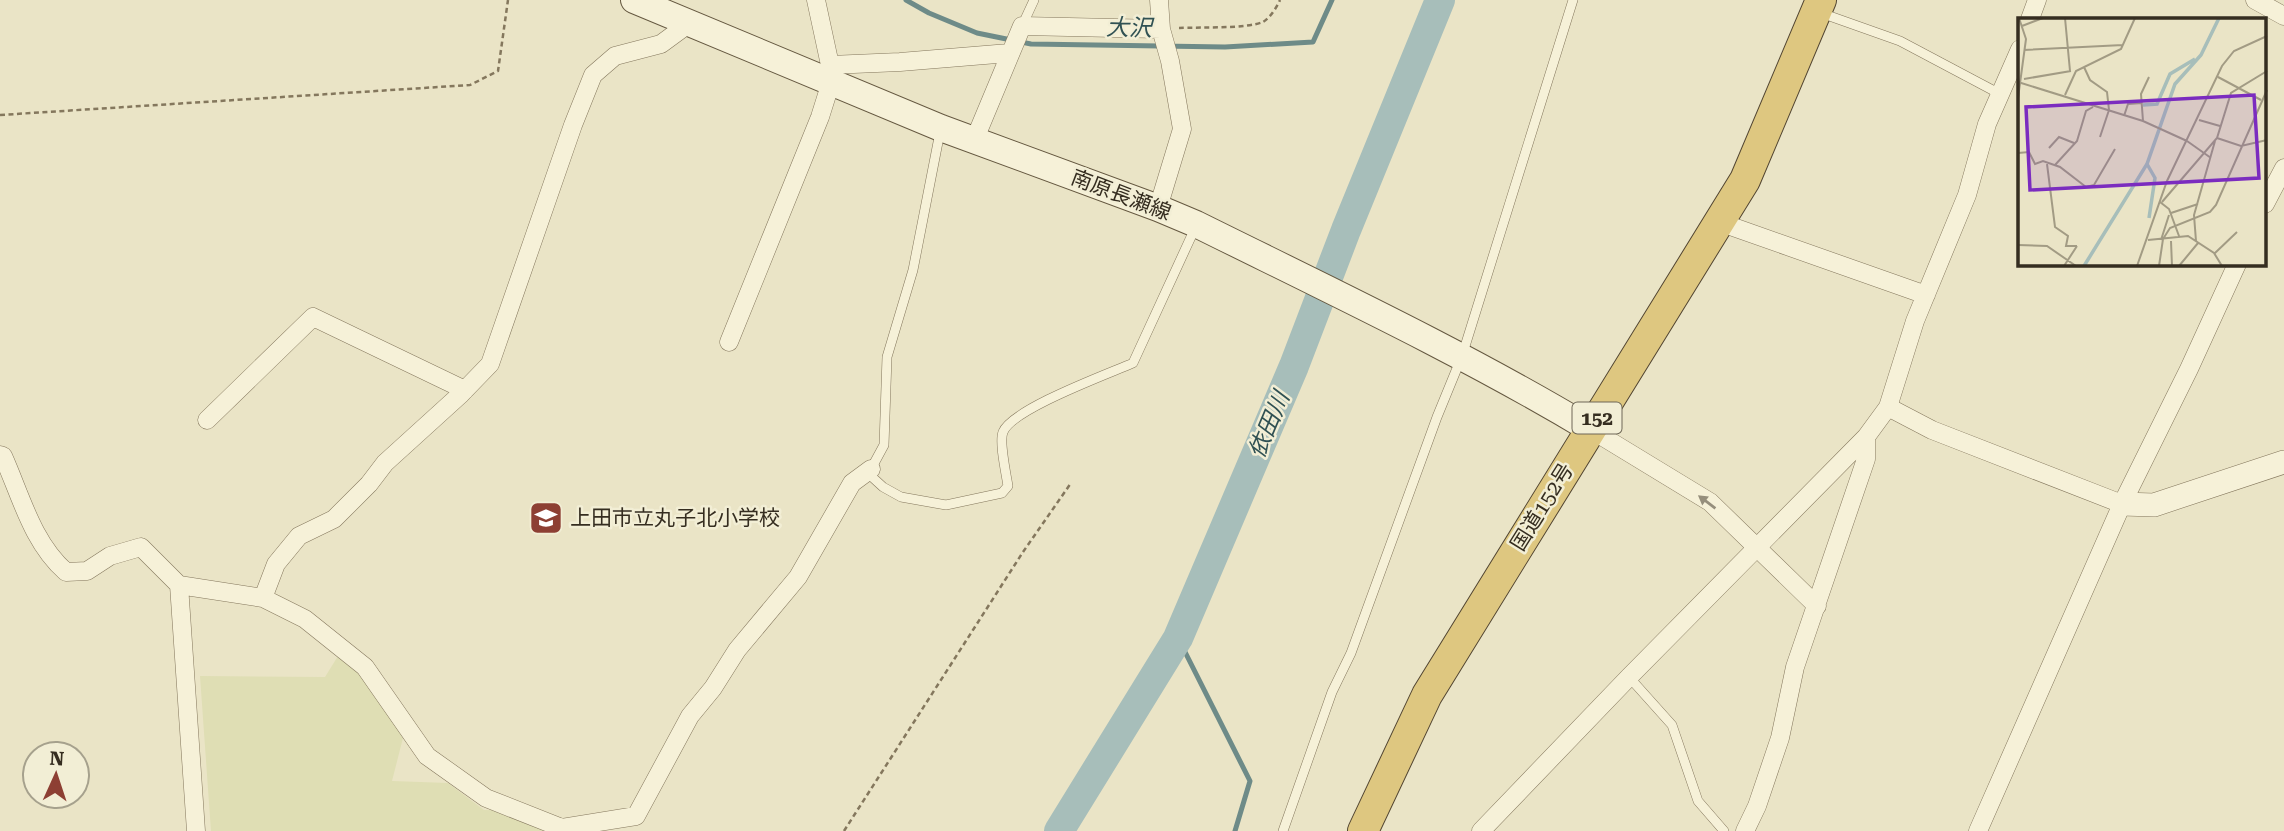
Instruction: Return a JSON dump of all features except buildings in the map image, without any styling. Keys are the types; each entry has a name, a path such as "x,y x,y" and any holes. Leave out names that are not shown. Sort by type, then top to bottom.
{"highway":[{"name":"国道152号","path":"1363,831 1427,695 1745,180 1818,6"}],"main road":[{"name":"南原長瀬線","path":"634,0 830,73 941,128 1196,224 1462,356 1528,391 1590,429"}],"street":[{"path":"729,342 820,117 830,73 816,0"},
{"path":"1158,208 1182,129 1170,61 1161,29 1159,0"},
{"path":"2030,18 2037,0"},
{"path":"2255,0 2284,16"},
{"path":"262,598 276,564 299,536 334,519 369,484 385,463 490,365 573,125 593,75 615,56 661,44 691,22"},
{"path":"974,141 1009,53 1023,26 1161,29"},
{"path":"830,73 900,62 1009,53"},
{"path":"1481,831 1866,437 1888,407 1926,295 1967,195 1987,124 2018,54"},
{"path":"2266,202 2284,168"},
{"path":"1720,222 1926,295"},
{"path":"1978,831 2122,504 2236,266"},
{"path":"207,420 313,317 465,390"},
{"path":"1888,407 1932,430 2122,504 2154,505 2284,462"},
{"path":"1590,429 1710,502 1817,606"},
{"path":"1745,831 1757,806 1780,738 1795,667 1867,459 1866,437"},
{"path":"0,455 3,456 19,490 35,534 54,562 66,572 88,571 110,556 141,547 179,585 262,598 305,619 365,667 427,756 486,798 562,828 636,816 690,716 713,688 737,650 798,577 852,483 871,469"},
{"path":"179,585 196,831"}],"lane":[{"path":"1023,26 1034,0"},
{"path":"1283,831 1332,692 1351,653 1437,416 1462,356 1573,0"},
{"path":"1818,6 1900,41 2000,94"},
{"path":"941,128 913,270 887,357 884,445 871,469 871,476 883,487 901,496 946,505 1002,494 1008,486 1002,434 1009,422 1056,396 1133,363 1190,243 1196,224"},
{"path":"1629,677 1672,725 1698,801 1724,831"}],"path":[{"path":"0,115 470,85 498,71 508,0"},
{"path":"1161,29 1236,26 1264,21 1280,0"},
{"path":"844,831 1071,482"}],"green space":[{"path":"338,656 366,675 404,734 392,781 448,783 484,810 532,811 552,831 211,831 200,676 325,677"}],"waterway":[{"name":"大沢","path":"906,0 977,33 1031,44 1225,47 1313,42 1332,0"},
{"name":"依田川","path":"1059,831 1178,638 1294,366 1440,0"},
{"path":"1178,638 1250,781 1235,831"}],"place":[{"name":"上田市立丸子北小学校","path":"546,518"}]}
